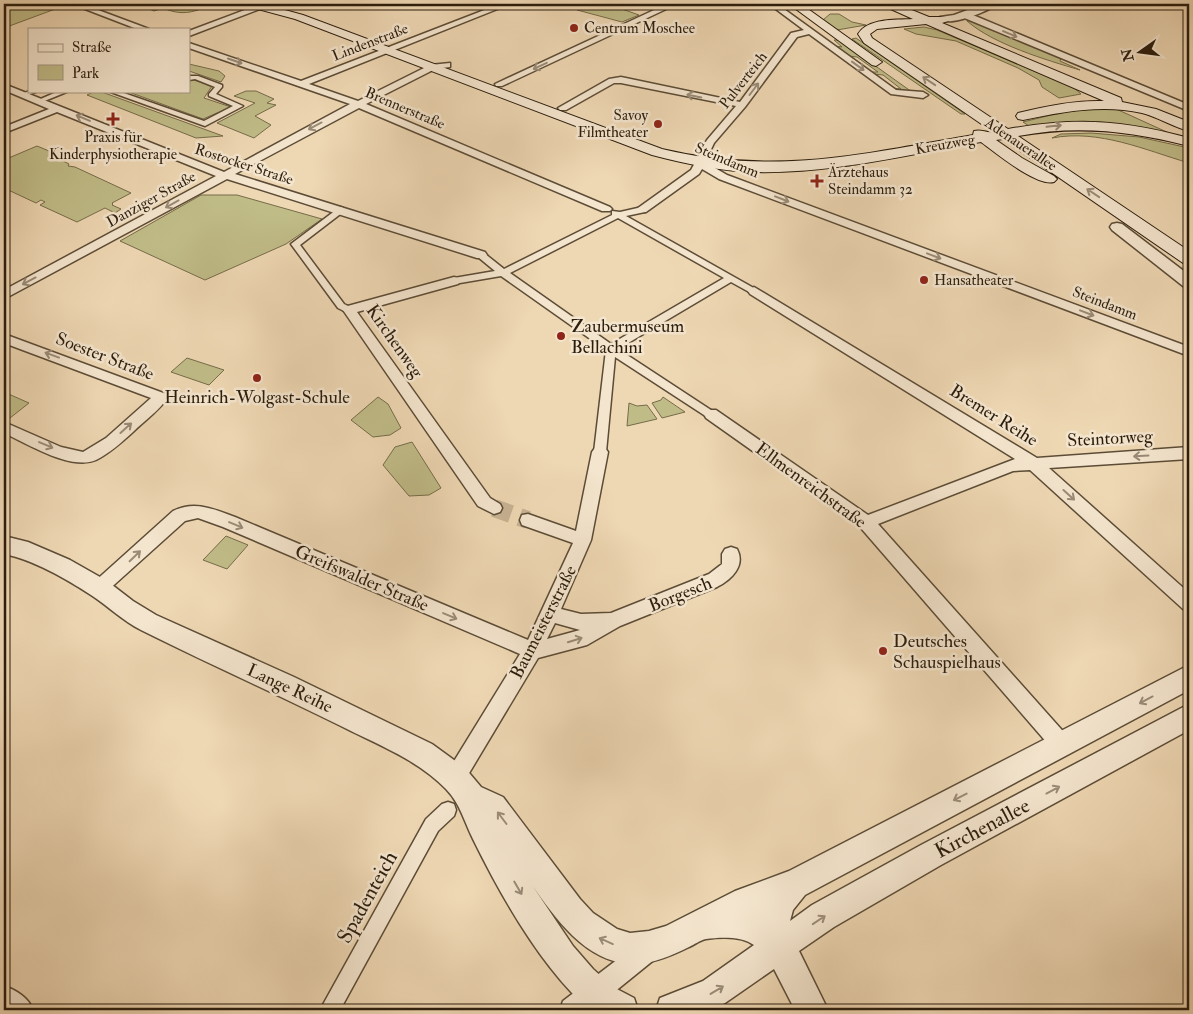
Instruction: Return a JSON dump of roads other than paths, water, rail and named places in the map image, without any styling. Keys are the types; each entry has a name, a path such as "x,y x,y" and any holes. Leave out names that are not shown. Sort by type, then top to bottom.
{"main road":[{"name":"Steindamm","path":"273,4 391,49"},
{"path":"794,4 886,69"},
{"path":"888,4 1189,133"},
{"path":"910,4 1050,68 1189,120"},
{"name":"Steindamm","path":"256,6 290,14 440,66 499,84 702,159"},
{"path":"928,21 944,19"},
{"name":"Adenauerallee","path":"928,21 872,27 864,32 868,40 1189,259"},
{"name":"Steindamm","path":"440,66 657,152 702,159"},
{"path":"901,80 937,105"},
{"name":"Kreuzweg","path":"702,159 763,161 821,159 858,153 969,127 1075,106 1104,104 1130,107"},
{"path":"1130,107 1153,112 1189,127"},
{"name":"Kreuzweg","path":"702,159 768,168 820,165 1054,126 1090,125 1142,131 1189,142"},
{"name":"Adenauerallee","path":"969,127 1117,227 1189,270"}],"street":[{"path":"76,4 142,28"},
{"name":"Lindenstraße","path":"300,84 506,4"},
{"path":"499,84 673,4"},
{"path":"773,4 894,92 923,95"},
{"path":"944,19 992,4"},
{"path":"1181,4 1189,6"},
{"path":"190,34 256,6"},
{"path":"965,14 1130,85 1189,108"},
{"name":"Pulverteich","path":"642,210 690,177 710,142 742,105 794,35 811,32"},
{"name":"Brennerstraße","path":"190,45 358,104 606,209"},
{"name":"Danziger Straße","path":"4,294 358,104 440,66"},
{"path":"114,92 205,124 239,106 211,95 220,86 196,77 190,78"},
{"path":"563,108 612,81 621,80 742,105"},
{"path":"1118,89 1130,85"},
{"name":"Rostocker Straße","path":"4,87 215,173 481,255"},
{"path":"23,95 32,92"},
{"path":"40,101 63,92"},
{"path":"4,130 57,109"},
{"name":"Steindamm","path":"702,159 719,176 1189,352"},
{"path":"606,209 754,291"},
{"name":"Kirchenweg","path":"340,210 294,244 341,306 349,310 484,502 494,508"},
{"path":"349,310 454,280 503,273 618,215 642,210"},
{"name":"Adenauerallee","path":"1117,227 1189,283"},
{"path":"481,255 503,273 611,349 712,414"},
{"path":"611,349 730,278"},
{"name":"Bremer Reihe","path":"754,291 1032,462 1189,604"},
{"name":"Soester Straße","path":"4,338 160,397 104,448 88,458 74,458 4,427"},
{"path":"600,452 611,349"},
{"name":"Ellmenreichstraße","path":"712,414 866,522 1062,745"},
{"name":"Baumeisterstraße","path":"458,795 532,651 583,540 600,452"},
{"name":"Steintorweg","path":"866,522 1012,465 1032,462 1189,453"},
{"name":"Greifswalder Straße","path":"99,588 165,528 179,516 190,510 202,512 229,522 532,651"},
{"path":"528,520 583,540"},
{"name":"Lange Reihe","path":"4,545 20,548 62,567 99,588 125,608 148,622 423,753 458,795 487,803 494,807 566,908 590,933 604,942 617,946 653,947"},
{"name":"Borgesch","path":"532,651 580,639 614,620 718,578 731,565 732,554"},
{"name":"Borgesch","path":"550,614 581,622 614,620"},
{"name":"Kirchenallee","path":"583,1002 653,947 754,897 794,884 1189,678"},
{"name":"Kirchenallee","path":"672,1010 714,992 823,916 914,864 1189,716"},
{"path":"458,795 478,820 545,934 569,968 583,1002 622,1010"},
{"name":"Spadenteich","path":"330,1010 432,825 458,795"},
{"name":"Kirchenallee","path":"779,948 774,934 774,914 778,903 794,884"},
{"path":"702,924 747,925 763,932 779,948 812,1010"},
{"path":"4,998 22,1010"}],"tunnel":[{"path":"494,508 528,520"}],"place":[{"name":"Centrum Moschee","path":"574,28"},
{"name":"Praxis für Kinderphysiotherapie","path":"113,119"},
{"name":"Savoy Filmtheater","path":"658,124"},
{"name":"Ärztehaus Steindamm 32","path":"817,181"},
{"name":"Hansatheater","path":"924,280"},
{"name":"Zaubermuseum Bellachini","path":"561,336"},
{"name":"Heinrich-Wolgast-Schule","path":"257,378"},
{"name":"Deutsches Schauspielhaus","path":"883,651"}]}
